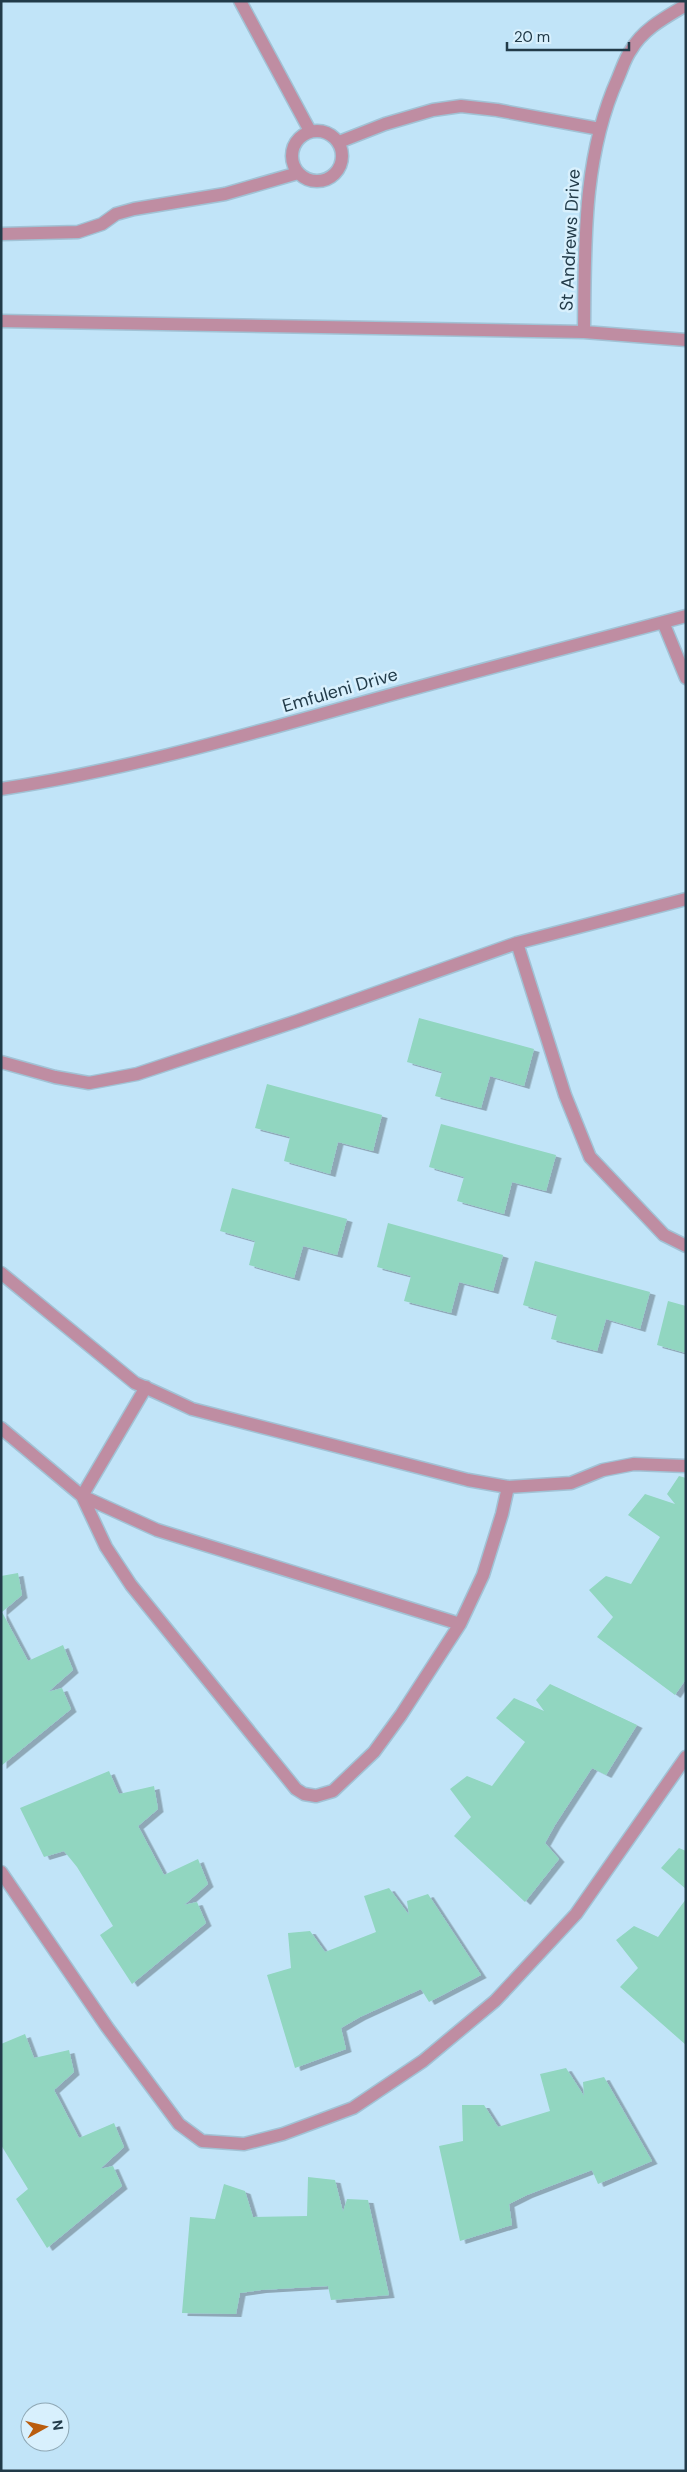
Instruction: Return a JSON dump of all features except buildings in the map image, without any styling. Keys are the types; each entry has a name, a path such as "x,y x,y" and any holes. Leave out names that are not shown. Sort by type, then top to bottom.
{"street":[{"path":"240,1 310,131"},
{"name":"St Andrews Drive","path":"584,332 585,237 592,155 610,94 631,49 655,23 686,4"},
{"path":"339,142 395,121 433,110 461,106 497,110 600,129"},
{"path":"321,130 331,134 339,142 342,154 340,166 332,176 321,181 308,180 298,173 292,161 292,149 299,138 310,131 321,130"},
{"path":"1,234 78,232 102,224 116,214 134,209 225,194 298,173"},
{"path":"1,321 584,332 686,340"},
{"name":"Emfuleni Drive","path":"1,790 170,756 485,668 686,616"},
{"path":"664,622 686,678"},
{"path":"1,1062 55,1078 89,1083 137,1074 297,1021 518,943 686,899"},
{"path":"518,943 565,1095 590,1157 664,1235 686,1246"},
{"path":"1,1273 116,1368 146,1387 192,1409 468,1480 508,1487 572,1483 603,1470 634,1464 686,1466"},
{"path":"82,1496 146,1387"},
{"path":"1,1428 82,1496 157,1530 460,1624"},
{"path":"82,1496 106,1547 131,1585 296,1789 304,1794 316,1796 333,1791 374,1752 460,1624 483,1575 502,1514 508,1487"},
{"path":"1,1872 107,2027 179,2124 202,2141 244,2144 283,2134 353,2108 423,2061 496,2002 576,1914 686,1757"}]}
